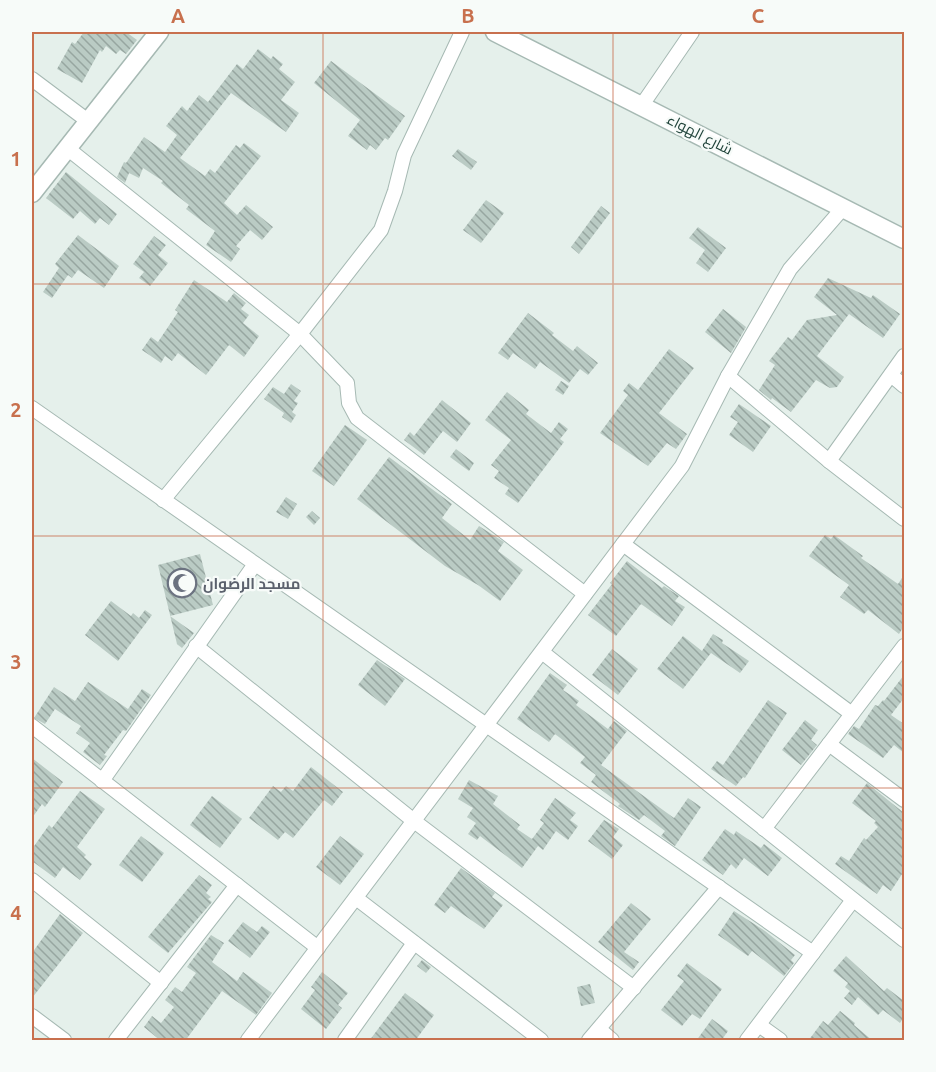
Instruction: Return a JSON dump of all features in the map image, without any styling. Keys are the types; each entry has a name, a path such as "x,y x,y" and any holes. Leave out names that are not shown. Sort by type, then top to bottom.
{"street":[{"path":"32,193 159,32"},
{"path":"163,500 300,334 381,230 395,191 404,155 462,32"},
{"name":"شارع الهواء","path":"495,32 904,239"},
{"path":"642,105 692,32"},
{"path":"32,79 88,121"},
{"path":"67,148 300,334 347,383 349,403 357,418 585,594"},
{"path":"248,1041 682,466 728,376 790,270 843,208"},
{"path":"829,461 904,356"},
{"path":"891,375 904,386"},
{"path":"728,376 829,461 904,519"},
{"path":"34,414 163,500 813,953"},
{"path":"623,544 852,714"},
{"path":"102,780 255,564"},
{"path":"196,646 414,821 634,987"},
{"path":"764,829 904,648"},
{"path":"542,652 904,940"},
{"path":"32,726 318,948"},
{"path":"829,744 904,800"},
{"path":"32,880 161,983"},
{"path":"116,1041 237,885"},
{"path":"589,1041 719,887"},
{"path":"356,898 541,1041"},
{"path":"747,1041 853,900"},
{"path":"345,1041 414,943"},
{"path":"32,1016 64,1041"},
{"path":"759,1025 780,1041"},
{"path":"599,1029 612,1041"}],"building":[{"path":"84,32 126,32 137,40 126,54 120,50 116,54 106,46 102,52 100,50 82,83 57,69 72,42 75,44"},
{"path":"258,49 271,59 273,56 283,64 279,69 295,82 281,100 299,113 286,132 231,93 180,158 205,176 210,169 215,173 236,145 240,148 244,143 261,156 224,203 237,215 246,205 273,227 262,240 250,230 236,246 240,249 231,262 206,245 215,231 186,209 189,205 161,183 163,181 143,168 139,178 129,173 125,183 117,177 124,162 126,163 144,137 165,152 177,135 166,126 182,106 187,111 199,95 208,102 237,64 243,69"},
{"path":"331,61 405,116 388,140 385,138 376,150 370,145 367,150 348,136 360,120 314,83"},
{"path":"458,149 477,162 471,170 452,156"},
{"path":"66,172 117,214 109,225 100,218 95,224 80,211 73,219 46,198"},
{"path":"486,200 504,213 481,243 463,230"},
{"path":"601,206 610,213 579,254 571,247"},
{"path":"698,227 726,248 708,272 696,263 705,250 689,238"},
{"path":"78,235 119,266 104,288 78,270 72,278 68,275 52,298 43,292 59,268 55,264"},
{"path":"154,236 166,245 158,255 168,263 150,286 139,278 144,272 133,264"},
{"path":"828,278 871,298 873,295 900,314 883,338 849,314 817,356 844,377 837,387 830,388 816,380 791,412 759,390 775,365 769,361 788,337 792,340 807,320 837,315 814,297"},
{"path":"194,280 227,302 234,293 246,303 241,309 249,315 243,323 259,336 244,357 229,345 206,375 178,353 172,361 165,356 161,363 142,350 151,337 158,342 178,312 175,310"},
{"path":"723,309 746,327 731,353 705,332"},
{"path":"528,313 573,351 577,346 598,363 588,375 580,369 569,383 540,362 535,369 513,353 508,360 498,353"},
{"path":"669,349 694,368 659,413 687,434 676,449 667,443 648,466 600,433 628,395 623,391 629,383 638,390"},
{"path":"561,381 569,386 563,395 555,390"},
{"path":"291,384 301,391 294,401 298,403 292,412 296,415 291,423 282,417 284,413 264,399 273,387 284,394"},
{"path":"507,392 529,410 526,414 551,433 559,422 568,429 560,439 564,442 518,503 505,494 509,488 494,478 499,471 491,465 511,440 485,420"},
{"path":"442,400 471,423 457,442 443,431 424,455 404,440 410,432 414,436"},
{"path":"739,404 771,426 753,452 729,435 738,422 730,417"},
{"path":"345,425 367,440 334,486 312,471"},
{"path":"456,449 474,463 469,471 450,457"},
{"path":"389,457 452,504 442,518 470,540 479,526 504,542 498,551 523,570 500,601 445,566 357,499"},
{"path":"286,497 297,504 288,519 276,512"},
{"path":"312,511 320,518 314,525 306,517"},
{"path":"825,535 831,539 834,535 863,556 861,558 898,584 904,575 904,626 899,634 868,610 864,614 840,597 849,585 809,556"},
{"path":"200,554 213,605 170,616 158,565"},
{"path":"627,561 662,588 664,586 679,596 675,601 685,607 672,626 641,604 616,636 588,615"},
{"path":"111,601 131,616 133,613 139,618 145,610 152,615 118,661 85,635"},
{"path":"170,616 194,633 182,648 177,644"},
{"path":"713,634 723,640 722,643 749,661 740,673 711,653 683,689 657,669 683,636 702,651"},
{"path":"612,649 638,669 618,695 592,675"},
{"path":"377,660 405,679 385,706 358,685"},
{"path":"550,673 567,685 563,690 579,701 576,705 608,729 614,721 627,731 601,765 674,818 688,798 701,807 675,846 661,836 665,831 644,815 639,820 618,806 620,804 591,782 596,775 580,763 585,757 555,734 549,742 517,719"},
{"path":"904,675 904,698 891,715 904,724 904,753 894,745 883,758 848,734 854,726 859,729 875,705 878,706 884,701"},
{"path":"88,682 128,709 142,689 151,695 126,731 123,730 104,755 107,756 100,765 83,752 90,743 76,733 81,726 55,709 45,724 34,718 54,687 75,701"},
{"path":"768,700 787,713 745,778 743,777 736,786 711,769 717,761 723,765"},
{"path":"805,720 818,730 811,740 817,745 801,765 782,750"},
{"path":"32,758 63,782 45,807 42,804 32,818"},
{"path":"311,767 343,792 332,806 324,800 293,838 285,832 278,840 249,818 273,786 281,792 286,786 293,791"},
{"path":"469,780 498,796 493,804 520,825 517,829 532,839 544,823 540,820 555,798 576,813 570,820 578,826 568,840 556,831 543,850 538,846 522,868 480,836 477,840 468,834 476,823 467,817 473,808 458,799"},
{"path":"867,783 904,813 904,871 891,891 883,885 877,894 835,864 841,856 849,861 864,838 866,840 878,827 874,823 876,821 852,803"},
{"path":"80,791 105,809 77,847 92,864 80,880 63,867 55,878 32,861 32,849 49,825 52,828"},
{"path":"212,796 242,819 220,848 190,825"},
{"path":"604,820 619,829 613,837 623,845 612,859 588,841"},
{"path":"725,829 734,835 736,831 761,848 764,844 782,858 768,876 744,858 736,869 731,864 723,875 702,860"},
{"path":"141,836 164,853 142,882 119,865"},
{"path":"340,836 364,854 340,885 316,867"},
{"path":"461,868 495,893 492,897 503,905 484,929 451,906 445,913 434,905"},
{"path":"199,875 212,885 206,893 211,897 208,899 212,902 168,953 148,937"},
{"path":"631,903 651,919 624,952 639,962 633,970 598,942"},
{"path":"734,911 765,931 795,955 791,960 794,963 784,976 752,951 748,956 718,935"},
{"path":"60,914 83,933 32,998 32,953"},
{"path":"243,922 257,932 262,926 270,932 250,958 228,941"},
{"path":"211,935 224,943 212,962 237,981 243,972 272,993 256,1015 222,991 185,1041 161,1041 144,1027 152,1016 161,1023 174,1007 165,1000 175,987 182,992 196,973 187,967"},
{"path":"846,956 884,991 887,988 904,1001 904,1017 900,1023 883,1010 878,1015 858,997 852,1005 844,998 850,991 845,987 848,983 833,971"},
{"path":"422,960 431,967 426,973 417,966"},
{"path":"687,963 722,989 700,1019 692,1014 682,1026 661,1010 684,981 677,976"},
{"path":"322,972 348,993 338,1005 342,1008 326,1029 301,1009 315,990 311,987"},
{"path":"590,984 595,1003 581,1006 577,987"},
{"path":"405,993 434,1015 415,1041 369,1041"},
{"path":"840,1011 873,1041 808,1041 823,1021 828,1025"},
{"path":"712,1019 728,1031 721,1041 696,1041"}],"place":[{"name":"مسجد الرضوان","path":"182,583"}]}
